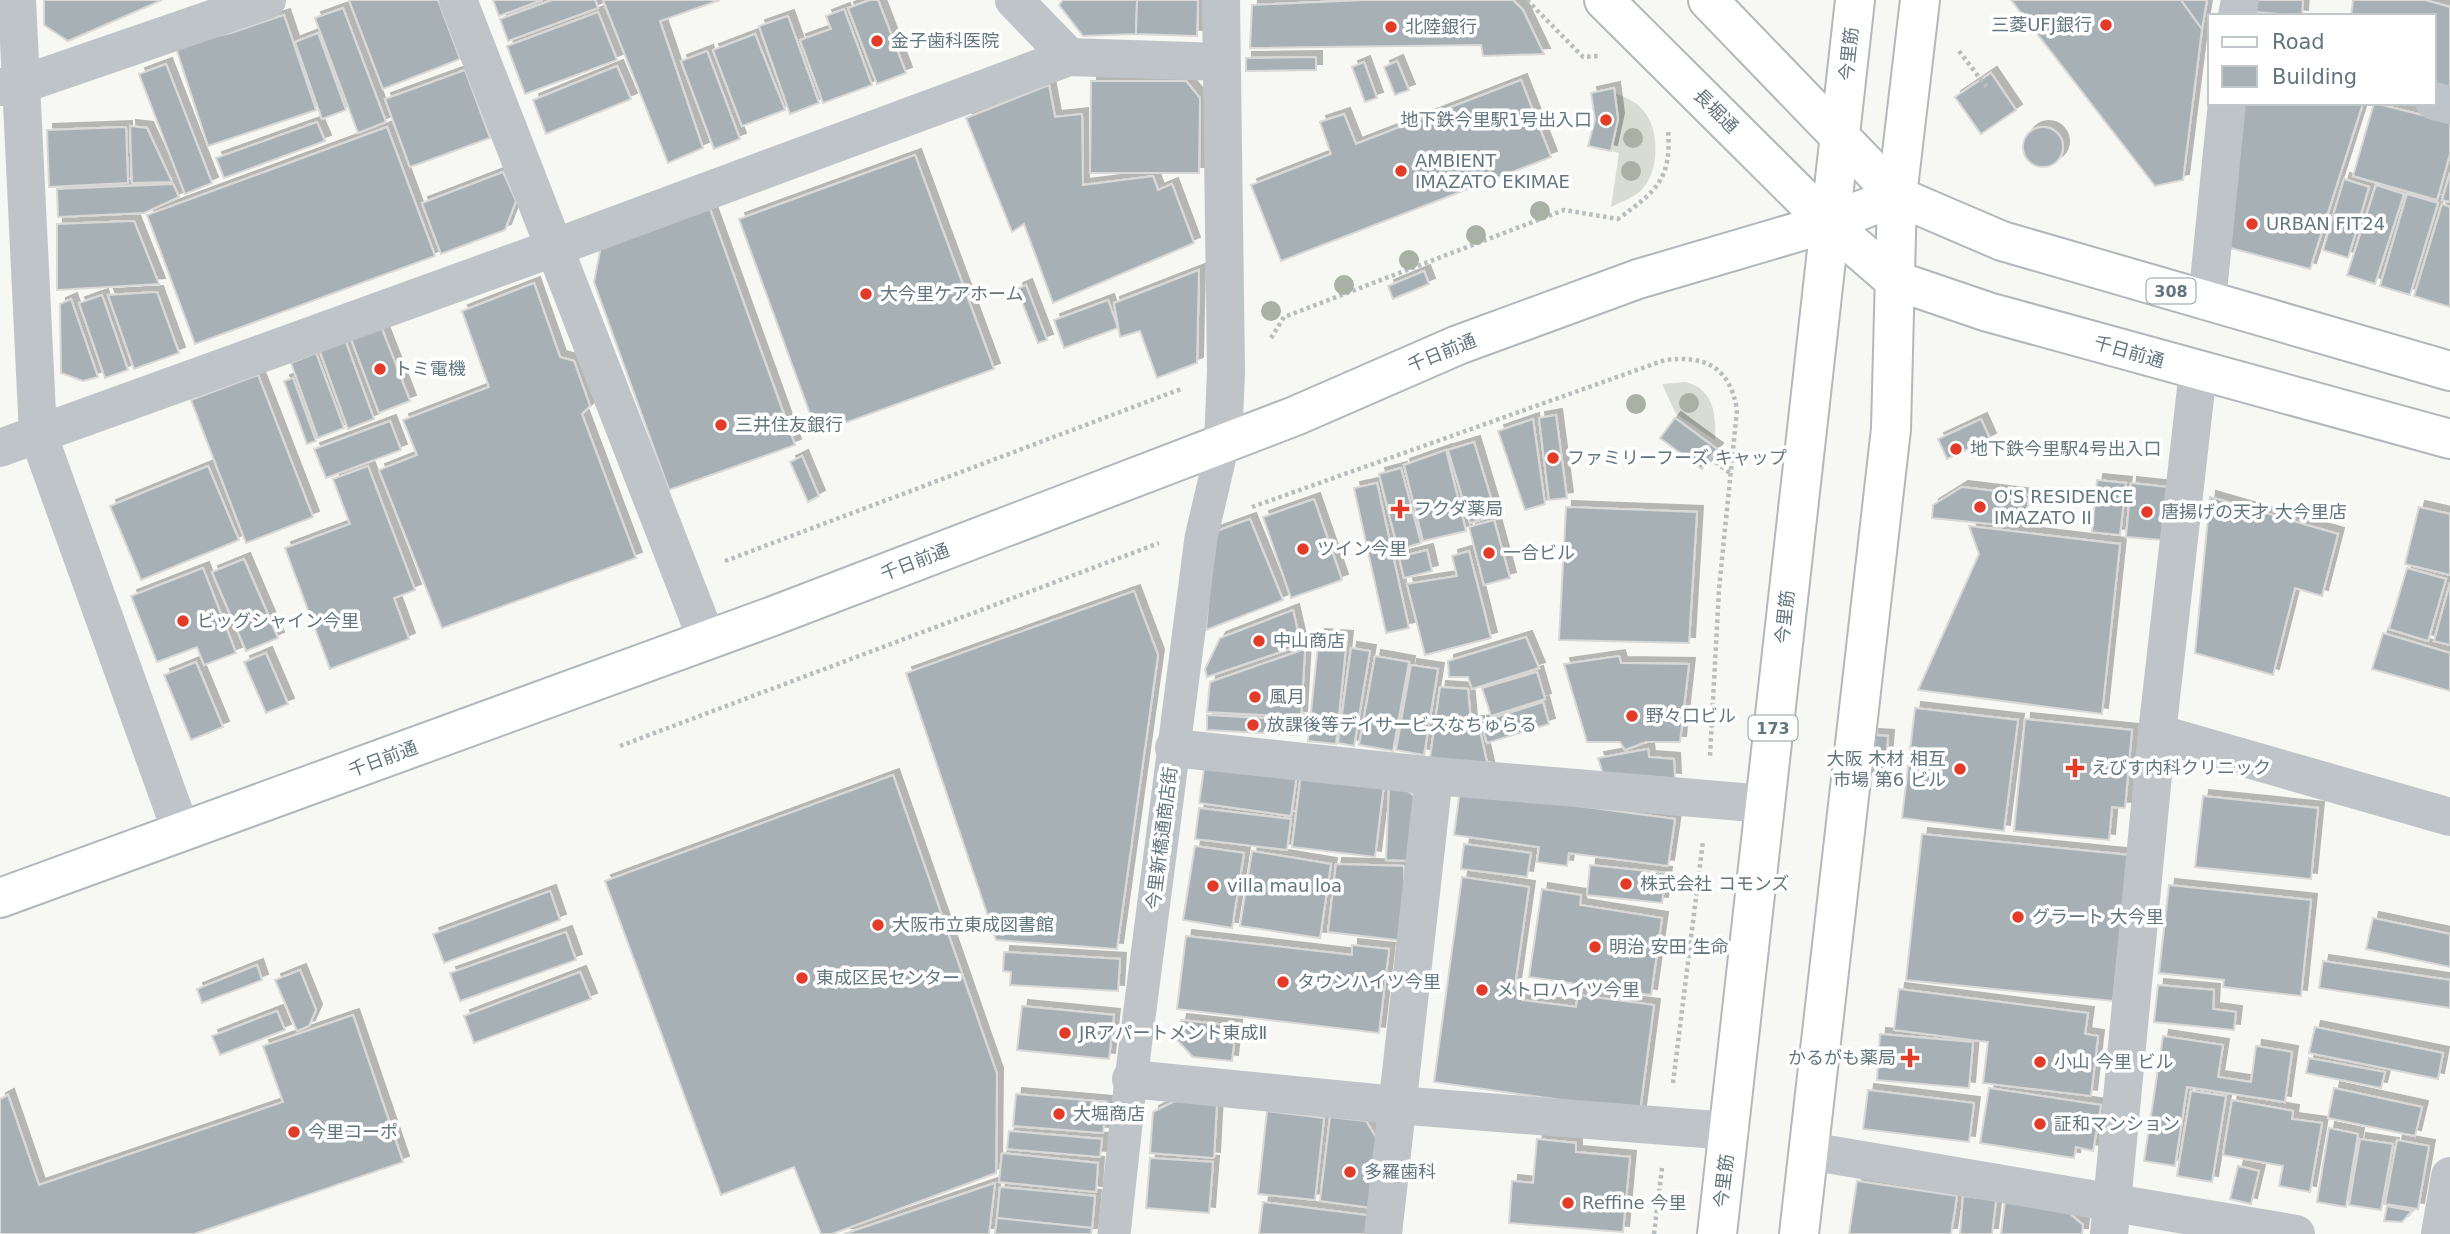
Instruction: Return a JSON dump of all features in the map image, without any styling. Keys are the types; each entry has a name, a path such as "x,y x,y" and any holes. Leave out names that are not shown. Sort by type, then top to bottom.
{"main road":[{"name":"長堀通","path":"1604,0 1828,223"},
{"name":"308","path":"1708,0 1897,196 2002,241 2450,371"},
{"name":"今里筋","path":"1717,1234 1855,0"},
{"path":"1799,1234 1891,429 1897,196 1920,0"},
{"name":"千日前通","path":"0,898 708,640 1223,444 1458,345 1638,279 1828,223 1897,196"},
{"name":"千日前通","path":"1828,223 1894,280 1988,312 2450,439"}],"street":[{"path":"17,0 10,86 38,434 181,831"},
{"path":"10,86 267,0"},
{"path":"458,0 708,640"},
{"path":"1014,0 1069,57"},
{"path":"1222,0 1226,374 1223,444"},
{"path":"0,448 556,247 1069,57 1221,62"},
{"path":"2207,301 2227,105"},
{"path":"2111,1218 2157,733 2198,371"},
{"name":"今里新橋通商店街","path":"1115,1234 1131,1079 1200,538 1223,444"},
{"path":"2157,733 2450,817"},
{"path":"1174,748 1434,776 1765,804"},
{"path":"1383,1234 1434,776"},
{"path":"1131,1079 1396,1105 1730,1131"},
{"path":"1809,1151 2111,1218 2296,1234"},
{"path":"2440,1234 2450,1175"}],"path":[{"path":"1527,0 1583,57 1603,56"},
{"path":"1954,45 1988,89"},
{"path":"717,564 1226,374 1257,359 1284,317 1564,210 1618,219 1659,187 1670,160 1668,130 1664,120"},
{"path":"1248,508 1586,386 1678,358 1702,360 1721,372 1733,387 1737,410 1719,589 1708,799 1654,1234"},
{"path":"1710,458 1731,474"},
{"path":"620,746 1163,541"}],"shaded area":[{"path":"1615,93 1636,104 1646,114 1653,131 1656,151 1652,171 1644,187 1611,207 1619,153 1611,151 1618,119"},
{"path":"1686,382 1708,397 1714,412 1715,440 1676,414 1662,384"}],"building":[{"path":"44,0 162,0 68,41 44,25"},
{"path":"349,0 438,0 460,59 383,89"},
{"path":"493,0 542,0 499,16"},
{"path":"552,0 595,0 598,8 508,41 500,19"},
{"path":"603,0 720,0 660,21 703,148 668,163"},
{"name":"金子歯科医院","path":"878,0 906,73 877,84 848,8"},
{"path":"1063,0 1137,0 1136,34 1083,36 1059,5"},
{"path":"1137,0 1198,0 1197,36 1136,34"},
{"name":"北陸銀行","path":"1364,0 1513,0 1523,10 1544,54 1483,56 1481,45 1250,48 1252,5"},
{"path":"2011,0 2181,0 2202,29 2183,180 2155,186"},
{"path":"2181,0 2207,0 2202,29"},
{"path":"2256,0 2303,0 2302,14 2255,12"},
{"path":"2353,0 2425,0 2450,7 2450,92 2436,88 2436,14 2351,14"},
{"path":"343,8 386,122 358,133 315,18"},
{"path":"844,9 872,85 823,103 800,40 831,29 826,16"},
{"path":"598,12 617,60 525,94 507,46"},
{"path":"284,15 316,110 208,146 175,45 231,33"},
{"path":"788,16 819,103 790,114 759,26"},
{"path":"318,33 346,110 322,119 295,42"},
{"path":"755,34 785,110 742,126 713,50"},
{"path":"707,51 740,139 714,149 681,61"},
{"path":"1316,57 1316,70 1246,71 1246,58"},
{"path":"1397,61 1409,90 1395,95 1384,67"},
{"path":"1364,62 1377,98 1365,102 1352,67"},
{"path":"166,64 212,183 185,194 139,74"},
{"path":"617,66 631,99 546,134 533,100"},
{"path":"465,70 490,138 410,167 385,99"},
{"path":"1991,73 2016,110 1981,134 1955,97"},
{"name":"AMBIENT IMAZATO EKIMAE","path":"1521,80 1551,157 1281,261 1251,185 1331,154 1320,122 1344,114 1356,144"},
{"path":"1091,81 1186,81 1200,98 1199,173 1090,173"},
{"path":"1049,85 1055,117 1082,114 1083,185 1153,176 1158,190 1172,184 1194,243 1053,303 1024,224 1012,232 966,118"},
{"name":"地下鉄今里駅1号出入口","path":"1614,88 1618,119 1611,151 1588,146 1595,120 1591,93"},
{"path":"2241,105 2362,105 2310,269 2223,246"},
{"path":"2373,105 2450,122 2450,154 2437,200 2353,176"},
{"path":"317,122 325,141 224,178 216,158"},
{"path":"130,126 147,128 172,182 132,183"},
{"path":"126,127 128,183 49,187 47,130"},
{"path":"387,127 435,256 195,344 147,215"},
{"path":"2043,127 2051,128 2057,133 2062,139 2062,155 2057,161 2051,166 2043,167 2035,166 2029,161 2024,155 2023,147 2024,139 2029,133 2035,128"},
{"name":"大今里ケアホーム","path":"915,155 994,369 817,433 739,219"},
{"path":"503,172 516,201 505,230 441,254 422,203"},
{"path":"2450,173 2450,202 2442,200"},
{"path":"2344,179 2369,187 2348,258 2323,250"},
{"path":"173,184 179,197 144,213 58,217 57,189"},
{"path":"2376,185 2404,194 2375,284 2347,275"},
{"path":"2407,194 2438,203 2410,295 2380,286"},
{"path":"2442,204 2450,207 2450,307 2414,296"},
{"path":"710,209 795,445 669,490 594,282 601,246"},
{"path":"134,221 159,284 57,290 57,224"},
{"path":"1199,270 1197,363 1157,378 1140,331 1120,337 1114,303"},
{"path":"1424,271 1429,284 1393,299 1388,286"},
{"path":"534,283 560,357 574,361 590,406 582,414 636,558 442,628 379,470 417,455 403,420 489,387 462,311"},
{"path":"1026,285 1047,340 1038,343 1017,289"},
{"path":"157,292 179,353 134,369 108,295"},
{"path":"102,295 128,370 105,378 79,303"},
{"path":"71,299 98,377 83,381 61,373 60,304"},
{"path":"1108,300 1118,328 1064,348 1054,320"},
{"name":"トミ電機","path":"380,324 410,401 379,413 350,336"},
{"path":"344,337 374,419 348,429 318,346"},
{"path":"316,353 344,428 318,438 291,363"},
{"path":"258,375 313,517 246,543 191,400"},
{"path":"293,378 316,441 307,444 284,381"},
{"name":"ファミリーフーズ キャップ","path":"1556,415 1567,498 1549,500 1539,418"},
{"path":"1675,418 1717,449 1702,469 1660,438"},
{"path":"1533,419 1545,504 1525,510 1498,431"},
{"name":"地下鉄今里駅4号出入口","path":"1981,419 1990,439 1947,459 1938,439"},
{"path":"390,421 401,450 326,478 314,449"},
{"path":"1474,442 1496,515 1470,523 1448,450"},
{"path":"1446,450 1466,531 1423,541 1404,465"},
{"path":"802,456 819,496 808,502 790,462"},
{"path":"208,466 239,540 141,580 110,506"},
{"path":"368,466 415,590 394,598 409,639 330,669 285,548 350,524 333,479"},
{"name":"フクダ薬局","path":"1401,468 1421,543 1398,550 1379,474"},
{"path":"2097,480 2126,483 2120,535 2092,532"},
{"path":"1377,483 1409,628 1386,633 1354,488"},
{"name":"唐揚げの天才 大今里店","path":"2131,483 2167,487 2162,540 2126,537"},
{"name":"O'S RESIDENCE IMAZATO II","path":"1962,487 2029,495 2027,511 2013,510 2011,526 1932,518 1933,505"},
{"path":"2210,497 2338,534 2322,596 2295,588 2273,675 2195,653"},
{"name":"ツイン今里","path":"1314,499 1342,580 1291,598 1263,517"},
{"path":"1566,507 1697,512 1689,643 1559,640"},
{"path":"2419,507 2450,514 2450,575 2405,564"},
{"path":"1250,519 1283,600 1206,630 1214,532"},
{"name":"一合ビル","path":"1494,520 1510,578 1484,585 1469,527"},
{"path":"1969,526 2120,544 2102,714 1918,690 1979,554"},
{"path":"1427,550 1432,571 1404,578 1399,557"},
{"path":"1469,551 1491,638 1425,655 1407,584 1457,576 1452,556"},
{"path":"244,559 278,638 246,651 212,572"},
{"name":"ビッグシャイン今里","path":"203,568 236,653 204,665 197,647 157,662 131,596"},
{"path":"2407,568 2446,579 2428,641 2389,629"},
{"path":"2450,583 2450,645 2434,641"},
{"path":"1134,591 1158,655 1117,949 996,940 906,673"},
{"name":"中山商店","path":"1293,610 1301,645 1207,677 1205,669 1220,638"},
{"path":"2383,633 2450,653 2450,691 2372,669"},
{"path":"1319,635 1347,637 1336,744 1308,741"},
{"path":"1526,637 1539,668 1472,689 1468,677 1449,677 1448,661"},
{"path":"1351,648 1370,651 1354,746 1338,743"},
{"name":"風月","path":"1305,649 1301,717 1207,712 1210,682"},
{"path":"266,653 288,704 266,713 244,662"},
{"path":"1375,656 1409,662 1393,751 1359,745"},
{"name":"野々口ビル","path":"1619,656 1621,663 1689,664 1680,742 1646,742 1625,750 1620,742 1587,742 1564,664"},
{"path":"196,662 223,727 191,740 164,675"},
{"path":"1411,665 1438,669 1424,755 1396,750"},
{"path":"1537,672 1545,699 1491,716 1482,688"},
{"path":"1440,687 1468,689 1471,722 1478,722 1488,767 1430,758"},
{"path":"1543,702 1549,724 1487,743 1481,722"},
{"name":"大阪 木材 相互 市場 第6 ビル","path":"1915,708 2018,720 2004,831 1902,818"},
{"name":"放課後等デイサービスなちゅらる","path":"1207,715 1301,720 1299,735 1207,730"},
{"name":"えびす内科クリニック","path":"2025,719 2132,730 2125,808 2112,807 2109,840 2014,831"},
{"path":"1873,735 1888,736 1885,775 1871,774"},
{"path":"1648,749 1649,757 1674,759 1675,779 1603,774 1598,758"},
{"path":"1205,762 1297,774 1291,816 1199,803"},
{"path":"1301,774 1384,784 1375,857 1292,847"},
{"name":"東成区民センター","path":"893,775 997,1074 996,1173 832,1234 821,1234 794,1167 721,1195 605,881"},
{"path":"1389,787 1403,787 1419,800 1412,861 1386,860"},
{"path":"1460,790 1675,819 1668,866 1569,853 1567,866 1537,862 1539,847 1454,835"},
{"path":"2203,796 2318,808 2311,879 2195,867"},
{"path":"1199,808 1291,819 1287,850 1195,839"},
{"name":"グラート 大今里","path":"1922,834 2129,855 2113,1001 1906,980"},
{"path":"1464,844 1531,853 1527,877 1461,869"},
{"name":"villa mau loa","path":"1195,846 1244,853 1232,928 1183,920"},
{"path":"1252,851 1331,864 1320,938 1240,926"},
{"path":"1336,864 1404,866 1405,941 1328,932"},
{"name":"株式会社 コモンズ","path":"1590,865 1666,873 1662,903 1587,895"},
{"name":"メトロハイツ今里","path":"1462,877 1529,887 1515,985 1522,1000 1576,1007 1578,995 1654,1005 1640,1111 1434,1082"},
{"path":"2169,885 2311,900 2301,996 2223,987 2224,980 2159,973"},
{"name":"明治 安田 生命","path":"1542,889 1581,895 1580,905 1662,918 1651,995 1529,977"},
{"path":"550,891 560,920 444,963 433,934"},
{"path":"2373,918 2450,934 2450,967 2366,949"},
{"path":"566,932 576,960 460,1001 450,973"},
{"name":"タウンハイツ今里","path":"1186,936 1352,955 1352,945 1389,949 1379,1033 1177,1009"},
{"path":"1004,952 1120,959 1118,991 1010,985 1011,972 1003,971"},
{"path":"2323,961 2450,980 2450,1008 2319,988"},
{"path":"257,965 262,980 202,1003 197,989"},
{"path":"300,970 316,1010 309,1026 297,1031 275,980"},
{"path":"580,972 591,999 474,1043 464,1016"},
{"path":"2158,985 2214,990 2213,1009 2236,1012 2234,1030 2154,1022"},
{"name":"小山 今里 ビル","path":"1899,989 2088,1013 2085,1034 2098,1036 2091,1096 1983,1083 1988,1042 1894,1030"},
{"name":"JRアパートメント東成Ⅱ","path":"1022,1006 1114,1015 1109,1059 1017,1050"},
{"path":"277,1011 285,1030 220,1055 212,1036"},
{"name":"今里コーポ","path":"353,1015 403,1162 194,1234 0,1234 0,1099 8,1095 39,1185 283,1102 263,1046"},
{"path":"1181,1020 1236,1026 1232,1061 1193,1057 1177,1040"},
{"path":"2315,1027 2443,1053 2438,1079 2309,1053"},
{"path":"1880,1034 1973,1042 1969,1088 1877,1080"},
{"path":"2163,1036 2223,1045 2218,1077 2251,1082 2256,1046 2292,1052 2285,1102 2187,1087 2175,1166 2144,1161"},
{"path":"2309,1058 2385,1072 2381,1088 2306,1073"},
{"name":"証和マンション","path":"1989,1088 2101,1105 2093,1151 2076,1147 2074,1158 1980,1143"},
{"path":"2334,1088 2422,1107 2415,1136 2328,1118"},
{"path":"1868,1090 1974,1103 1969,1142 1863,1129"},
{"path":"2191,1091 2226,1096 2212,1182 2177,1176"},
{"name":"大堀商店","path":"1016,1094 1106,1102 1103,1133 1013,1126"},
{"path":"1177,1100 1217,1102 1214,1158 1150,1153 1153,1112"},
{"path":"2232,1100 2293,1111 2292,1119 2322,1123 2310,1192 2279,1186 2283,1166 2223,1155"},
{"path":"1267,1111 1324,1118 1315,1200 1258,1194"},
{"name":"多羅歯科","path":"1330,1117 1366,1121 1379,1142 1373,1208 1320,1201"},
{"path":"2329,1128 2358,1134 2346,1207 2317,1202"},
{"path":"1009,1131 1102,1139 1100,1157 1007,1149"},
{"name":"Reffine 今里","path":"1537,1139 1576,1143 1576,1152 1630,1157 1623,1232 1509,1223 1512,1181 1533,1183"},
{"path":"2360,1139 2393,1144 2381,1210 2349,1205"},
{"path":"2397,1140 2429,1146 2418,1209 2385,1204"},
{"path":"1002,1153 1098,1163 1096,1192 999,1182"},
{"path":"1150,1158 1213,1162 1209,1213 1146,1208"},
{"path":"2238,1166 2259,1171 2251,1204 2230,1199"},
{"path":"1857,1181 1957,1196 1951,1234 1849,1234"},
{"path":"995,1183 989,1234 844,1234"},
{"path":"1000,1187 1095,1196 1092,1228 997,1218"},
{"path":"1963,1196 1996,1200 1992,1234 1960,1234"},
{"path":"2005,1201 2063,1208 2083,1225 2082,1234 2001,1234"},
{"path":"1263,1202 1374,1216 1371,1234 1259,1234"},
{"path":"2387,1206 2412,1211 2402,1222 2384,1221"},
{"path":"997,1218 1092,1228 1091,1234 995,1234"}],"place":[{"name":"三菱UFJ銀行","path":"2106,25"},
{"name":"北陸銀行","path":"1391,27"},
{"name":"金子歯科医院","path":"877,41"},
{"name":"地下鉄今里駅1号出入口","path":"1606,120"},
{"name":"AMBIENT IMAZATO EKIMAE","path":"1401,171"},
{"name":"URBAN FIT24","path":"2252,224"},
{"name":"大今里ケアホーム","path":"866,294"},
{"name":"トミ電機","path":"380,369"},
{"name":"三井住友銀行","path":"721,425"},
{"name":"地下鉄今里駅4号出入口","path":"1956,449"},
{"name":"ファミリーフーズ キャップ","path":"1553,458"},
{"name":"O'S RESIDENCE IMAZATO II","path":"1980,507"},
{"name":"フクダ薬局","path":"1400,509"},
{"name":"唐揚げの天才 大今里店","path":"2147,512"},
{"name":"ツイン今里","path":"1303,549"},
{"name":"一合ビル","path":"1489,553"},
{"name":"ビッグシャイン今里","path":"183,621"},
{"name":"中山商店","path":"1259,641"},
{"name":"風月","path":"1255,697"},
{"name":"野々口ビル","path":"1632,716"},
{"name":"放課後等デイサービスなちゅらる","path":"1253,725"},
{"name":"えびす内科クリニック","path":"2075,768"},
{"name":"大阪 木材 相互 市場 第6 ビル","path":"1960,769"},
{"name":"株式会社 コモンズ","path":"1626,884"},
{"name":"villa mau loa","path":"1213,886"},
{"name":"グラート 大今里","path":"2018,917"},
{"name":"大阪市立東成図書館","path":"878,925"},
{"name":"明治 安田 生命","path":"1595,947"},
{"name":"東成区民センター","path":"802,978"},
{"name":"タウンハイツ今里","path":"1283,982"},
{"name":"メトロハイツ今里","path":"1482,990"},
{"name":"JRアパートメント東成Ⅱ","path":"1065,1033"},
{"name":"かるがも薬局","path":"1910,1058"},
{"name":"小山 今里 ビル","path":"2040,1062"},
{"name":"大堀商店","path":"1059,1114"},
{"name":"証和マンション","path":"2040,1124"},
{"name":"今里コーポ","path":"294,1132"},
{"name":"多羅歯科","path":"1350,1172"},
{"name":"Reffine 今里","path":"1568,1203"}]}
